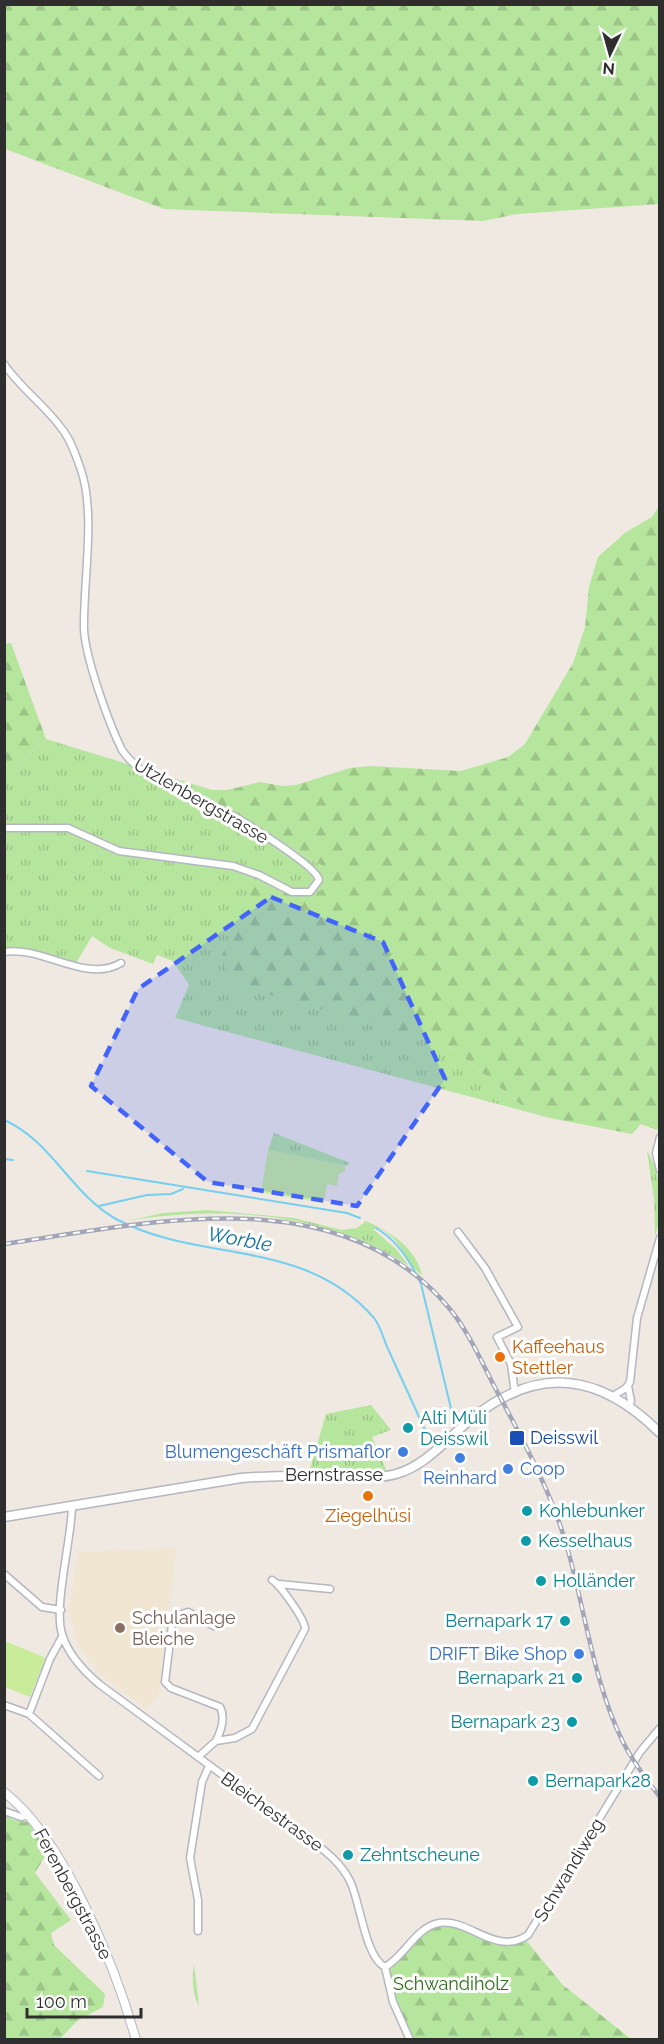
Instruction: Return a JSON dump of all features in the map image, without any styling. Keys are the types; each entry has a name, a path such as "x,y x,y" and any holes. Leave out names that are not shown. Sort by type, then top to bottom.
{"main road":[{"name":"Bernstrasse","path":"4,1517 250,1477 375,1477 396,1474 421,1461 490,1406 515,1393 544,1384 564,1383 590,1387 613,1396 629,1406 660,1433"}],"street":[{"name":"Utzlenbergstrasse","path":"4,364 21,387 60,426 68,438 82,472 87,519 85,639 122,750 130,760 148,773 228,813 302,860 317,873 319,880 310,892 297,894 241,868 119,851 68,828 4,828"},
{"path":"4,952 27,951 75,965 107,969 121,963"},
{"path":"660,1137 656,1153 660,1170"},
{"path":"458,1232 498,1288 518,1327 497,1337 511,1364 515,1393"},
{"path":"629,1406 631,1401 628,1386 636,1323 660,1238"},
{"path":"613,1396 628,1386"},
{"path":"29,1714 50,1659 62,1637 61,1610 72,1532 72,1505"},
{"path":"4,1574 42,1607 61,1610"},
{"path":"272,1580 279,1584 330,1590"},
{"path":"216,1741 235,1738 252,1729 305,1629 304,1619 282,1593 279,1584"},
{"path":"198,1757 216,1741 222,1726 223,1713 219,1707 171,1688 165,1682 173,1617 188,1612 214,1626"},
{"name":"Bleichestrasse","path":"62,1637 77,1661 92,1678 339,1864 353,1887 370,1943 380,1963 385,1967 393,2002 410,2040"},
{"path":"4,1705 29,1714 99,1776"},
{"name":"Schwandiweg","path":"385,1967 426,1929 438,1923 454,1925 501,1941 515,1941 528,1935 640,1752 660,1728"},
{"path":"198,1931 198,1900 190,1858 202,1782 209,1766"},
{"name":"Ferenbergstrasse","path":"4,1792 29,1815 55,1853 95,1932 123,1995 136,2040"},
{"path":"4,1811 15,1816 29,1815"}],"highlighted area":[{"path":"271,897 383,942 445,1079 357,1206 208,1182 91,1086 138,989"}],"shaded area":[{"name":"Schulanlage Bleiche","path":"176,1548 159,1694 147,1709 99,1673 79,1647 69,1610 78,1552"}],"green space":[{"path":"4,5 659,5 659,204 517,214 483,221 164,209 5,149"},
{"path":"659,506 660,1126 657,1130 641,1124 632,1134 550,1118 520,1104 455,1050 408,1033 232,984 222,955 259,874 286,892 308,899 324,888 327,875 323,866 206,799 212,790 227,790 260,782 282,786 296,785 350,768 370,766 461,771 508,757 525,744 573,663 585,627 589,587 598,557 626,532 652,517"},
{"path":"11,643 46,739 5,777 4,644"},
{"path":"46,739 212,790 207,800 323,866 327,875 324,888 308,900 286,892 408,1033 455,1050 520,1104 550,1118 175,1018 189,985 173,961 157,955 153,964 110,948 92,936 75,965 36,952 5,952 5,777"},
{"path":"274,1133 350,1163 345,1166 268,1150"},
{"path":"268,1150 345,1166 345,1171 339,1174 337,1186 327,1184 324,1203 261,1192"},
{"path":"647,1151 656,1170 660,1193 660,1216 655,1236 654,1199"},
{"path":"207,1210 294,1218 342,1230 357,1228 366,1221 384,1230 401,1242 414,1257 422,1275 416,1271 392,1237 376,1227 374,1230 396,1249 409,1266 377,1248 344,1234 272,1217 199,1214 126,1221 163,1213"},
{"path":"371,1405 391,1430 372,1437 387,1472 310,1469 326,1414"},
{"path":"5,1641 46,1658 30,1697 5,1687"},
{"path":"4,1815 13,1820 28,1822 48,1851 35,1873 71,1920 51,1933 54,1945 105,1994 103,2007 77,2021 60,2039 5,2039"},
{"name":"Schwandiholz","path":"444,1923 494,1940 524,1938 563,1985 631,2039 410,2039 388,1983 388,1965 426,1929"},
{"path":"194,1964 199,2006 193,1986"}],"waterway":[{"name":"Worble","path":"4,1120 21,1129 35,1141 100,1209 116,1219 149,1233 182,1242 284,1263 316,1275 346,1292 374,1318 381,1330 425,1430"},
{"path":"4,1159 13,1160"},
{"path":"87,1171 347,1213 360,1218"},
{"path":"99,1206 147,1195 171,1194 183,1189"},
{"path":"376,1228 403,1252 421,1284 454,1421"}],"railway":[{"path":"4,1244 180,1220 240,1219 298,1224 353,1239 404,1266 449,1308 463,1328 537,1470 561,1527 597,1671 613,1720 631,1756 660,1797"}],"place":[{"name":"Kaffeehaus Stettler","path":"500,1357"},
{"name":"Alti Müli Deisswil","path":"408,1428"},
{"name":"Deisswil","path":"517,1438"},
{"name":"Blumengeschäft Prismaflor","path":"403,1452"},
{"name":"Reinhard","path":"460,1458"},
{"name":"Coop","path":"508,1469"},
{"name":"Ziegelhüsi","path":"368,1496"},
{"name":"Kohlebunker","path":"527,1511"},
{"name":"Kesselhaus","path":"526,1541"},
{"name":"Holländer","path":"541,1581"},
{"name":"Bernapark 17","path":"565,1621"},
{"name":"Schulanlage Bleiche","path":"120,1628"},
{"name":"DRIFT Bike Shop","path":"579,1654"},
{"name":"Bernapark 21","path":"577,1678"},
{"name":"Bernapark 23","path":"572,1722"},
{"name":"Bernapark28","path":"533,1781"},
{"name":"Zehntscheune","path":"348,1855"}]}
